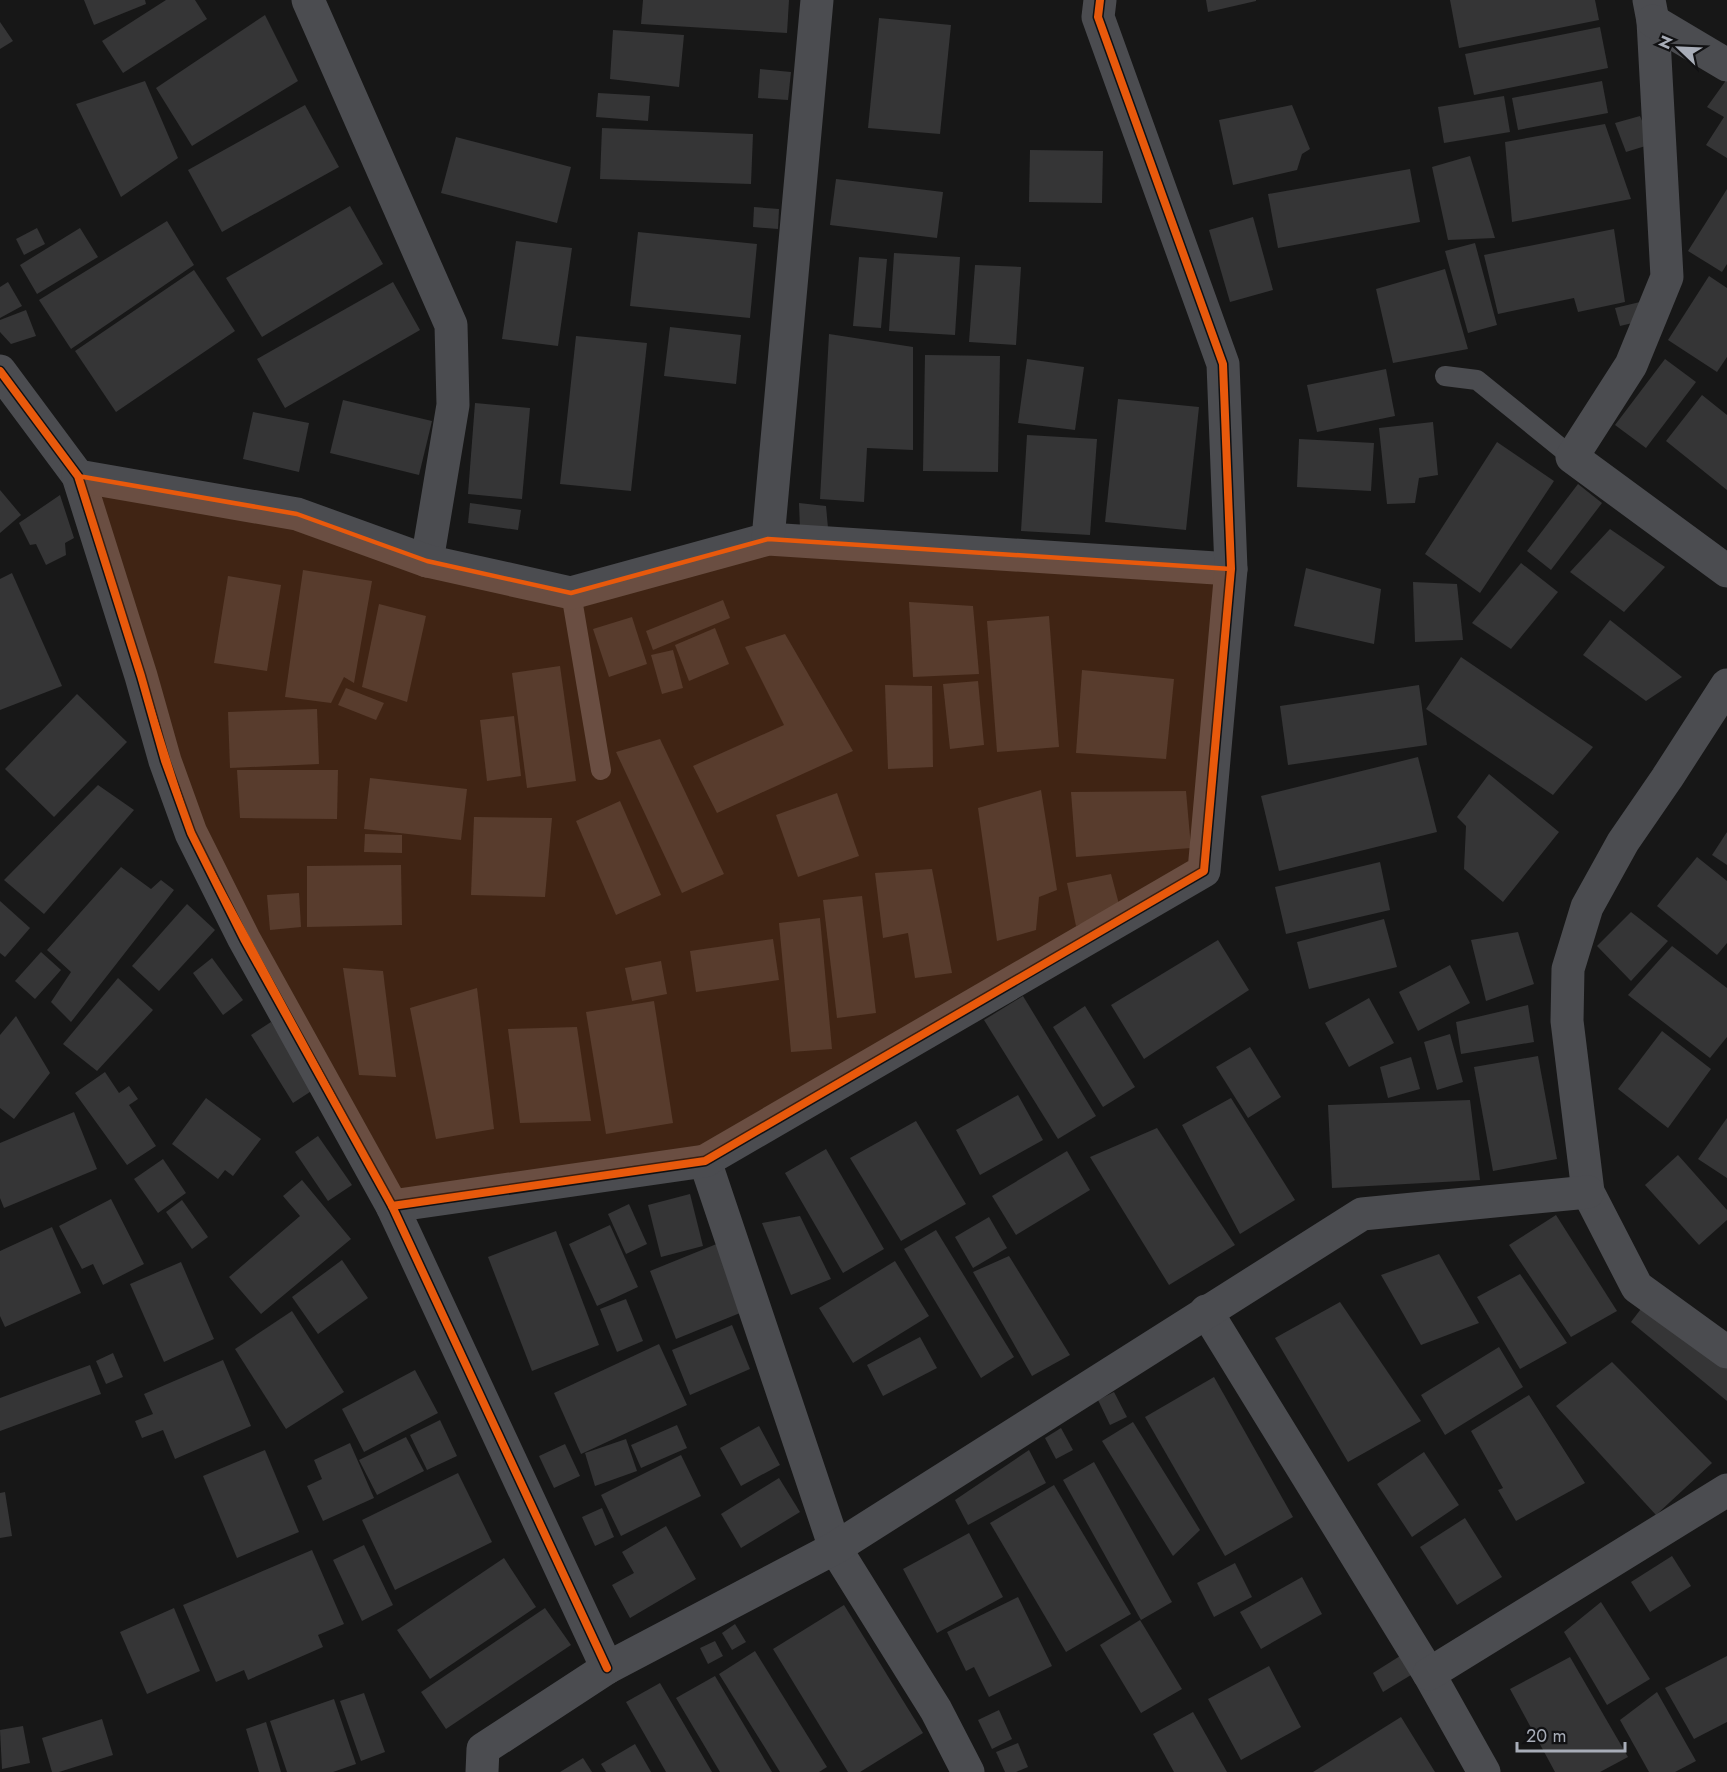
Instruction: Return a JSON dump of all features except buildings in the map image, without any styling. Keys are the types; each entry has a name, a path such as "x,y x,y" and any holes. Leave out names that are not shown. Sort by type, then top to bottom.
{"street":[{"path":"308,0 451,325 453,405 427,561"},
{"path":"768,539 817,0"},
{"path":"392,1206 705,1161 1203,871 1231,569 1223,364 1098,17 1100,0"},
{"path":"1651,11 1727,65"},
{"path":"1651,11 1667,277 1631,365 1572,457 1727,570"},
{"path":"0,371 78,476 141,676 165,761 191,833 244,939 392,1206 607,1668"},
{"path":"78,476 297,514 427,561 572,593 768,539 1231,569"},
{"path":"1727,685 1623,842 1587,907 1568,969 1567,1021 1588,1192 1638,1287 1727,1352"},
{"path":"705,1161 835,1548 936,1710 968,1772"},
{"path":"483,1772 483,1749 607,1668 835,1548 1362,1214 1588,1192"},
{"path":"1206,1311 1429,1674 1484,1772"},
{"path":"1429,1674 1727,1490"}],"lane":[{"path":"1445,376 1477,380 1572,457"},
{"path":"572,593 601,770"}],"highlighted area":[{"path":"78,476 297,514 427,561 571,593 768,539 1231,569 1204,871 705,1161 392,1206 191,833"}],"cycle path":[{"path":"392,1206 705,1161 1204,871 1231,569 1223,364 1098,17 1100,0"},
{"path":"0,371 78,476 141,676 165,761 191,833 244,939 392,1206 607,1668"}]}
